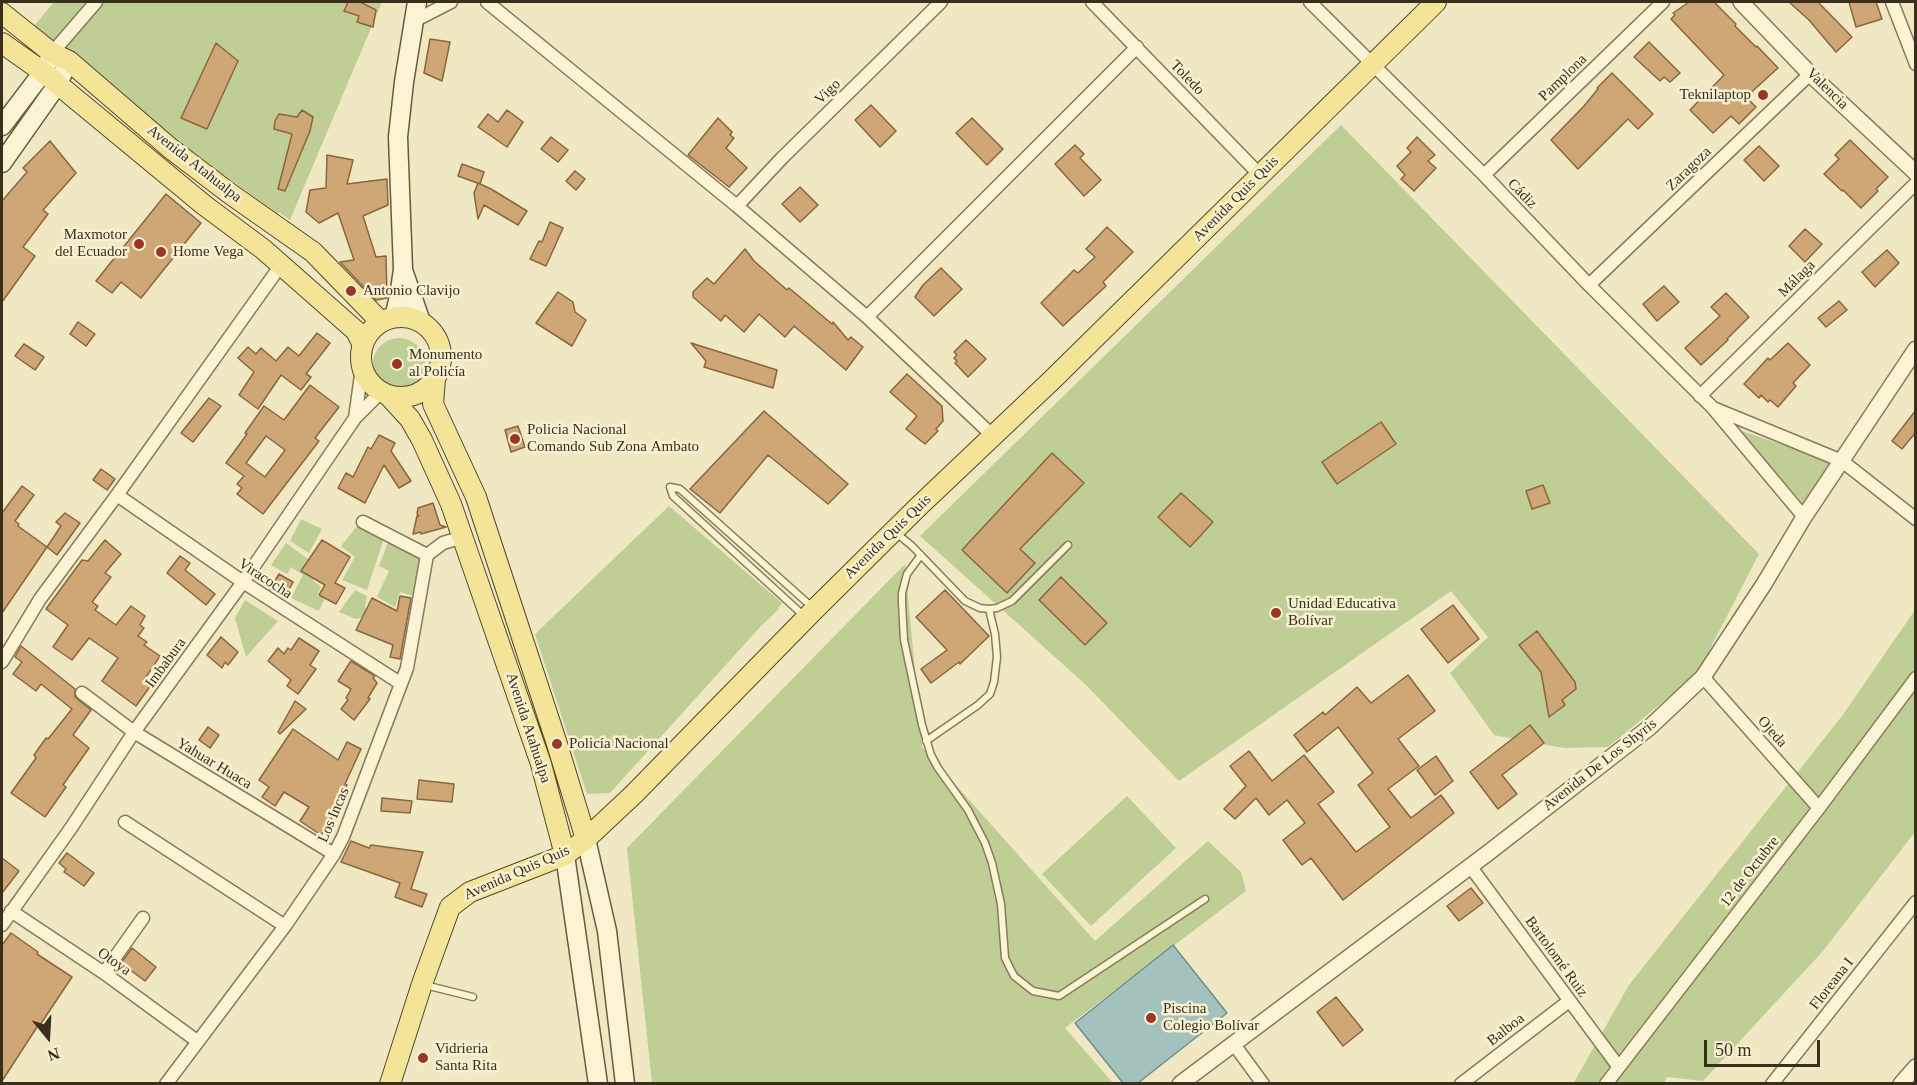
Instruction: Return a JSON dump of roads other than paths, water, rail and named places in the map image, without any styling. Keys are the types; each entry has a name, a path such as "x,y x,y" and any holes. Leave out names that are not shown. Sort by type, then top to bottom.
{"main road":[{"path":"387,320 408,317 421,322 438,341 442,354 441,367 435,379 426,389 414,395 401,397 384,394 367,379 362,368 361,357 367,336 387,320 399,297 403,269 398,137 417,2"},
{"name":"Avenida Quis Quis","path":"390,1083 450,907 470,892 565,855 586,839 894,531 1436,2"},
{"name":"Avenida Atahualpa","path":"2,13 60,57 170,148 313,252 387,320"},
{"name":"Avenida Atahualpa","path":"2,43 50,79 204,205 263,249 356,331 363,345"},
{"path":"2,163 60,57"},
{"path":"2,126 50,79"},
{"path":"403,269 421,322"},
{"path":"435,379 433,404 476,497 586,839 607,931 625,1083"},
{"name":"Avenida Atahualpa","path":"384,394 410,419 451,504 541,764 565,855 598,1083"}],"street":[{"path":"60,57 96,2"},
{"path":"414,21 451,2"},
{"path":"487,2 737,206 867,317 993,436"},
{"name":"Vigo","path":"737,206 782,158 941,2"},
{"name":"Toledo","path":"1092,2 1260,175"},
{"name":"Cádiz","path":"1310,2 1484,175 1589,285 1712,408 1804,517"},
{"name":"Pamplona","path":"1484,175 1663,2"},
{"name":"Valencia","path":"1741,2 1810,74 1916,173"},
{"path":"1892,2 1916,64"},
{"path":"867,317 1137,47"},
{"name":"Zaragoza","path":"1589,285 1810,74"},
{"name":"Málaga","path":"1700,396 1916,183"},
{"path":"2,662 40,599 281,265"},
{"name":"Avenida De Los Shyris","path":"1180,1083 1470,866 1650,726 1703,676 1764,584 1804,517 1916,350"},
{"name":"Imbabura","path":"355,418 362,368"},
{"name":"Imbabura","path":"2,925 71,828 134,732 243,582 355,418 384,394"},
{"name":"Cádiz","path":"1712,408 1842,461 1916,519"},
{"name":"Viracocha","path":"117,495 243,582 400,683"},
{"path":"363,522 427,555 443,543 464,540"},
{"name":"Los Incas","path":"166,1083 285,926 343,837 407,668 427,555"},
{"name":"Ojeda","path":"1703,676 1819,808"},
{"name":"12 de Octubre","path":"1606,1083 1819,808 1916,678"},
{"name":"Yahuar Huaca","path":"82,693 134,732 334,854"},
{"path":"125,822 285,926"},
{"name":"Bartolomé Ruiz","path":"1470,866 1618,1066"},
{"name":"Floreana I","path":"1772,1083 1916,902"},
{"name":"Otoya","path":"11,911 104,973 197,1041"},
{"path":"104,973 143,918"},
{"name":"Balboa","path":"1461,1083 1569,1000"},
{"path":"1233,1043 1263,1083"},
{"path":"1901,1083 1916,1067"}],"lane":[{"path":"670,487 680,489 810,614 673,496 670,487"},
{"path":"894,531 921,555 965,601 988,609 1012,602 1068,545"},
{"path":"921,555 907,574 902,603 904,640 926,741 938,768 968,810 985,843 1001,904 1005,958 1014,976 1033,991 1059,996 1205,899"},
{"path":"926,741 990,694 997,657 995,634 988,609"},
{"path":"422,984 473,997"}],"water":[{"name":"Piscina Colegio Bolívar","path":"1173,945 1227,1013 1138,1083 1123,1083 1075,1023"}],"place":[{"name":"Teknilaptop","path":"1763,95"},
{"name":"Maxmotor del Ecuador","path":"139,244"},
{"name":"Home Vega","path":"161,252"},
{"name":"Antonio Clavijo","path":"351,291"},
{"name":"Monumento al Policía","path":"397,364"},
{"name":"Policia Nacional Comando Sub Zona Ambato","path":"515,439"},
{"name":"Unidad Educativa Bolívar","path":"1276,613"},
{"name":"Policía Nacional","path":"557,744"},
{"name":"Piscina Colegio Bolívar","path":"1151,1018"},
{"name":"Vidrieria Santa Rita","path":"423,1058"}]}
